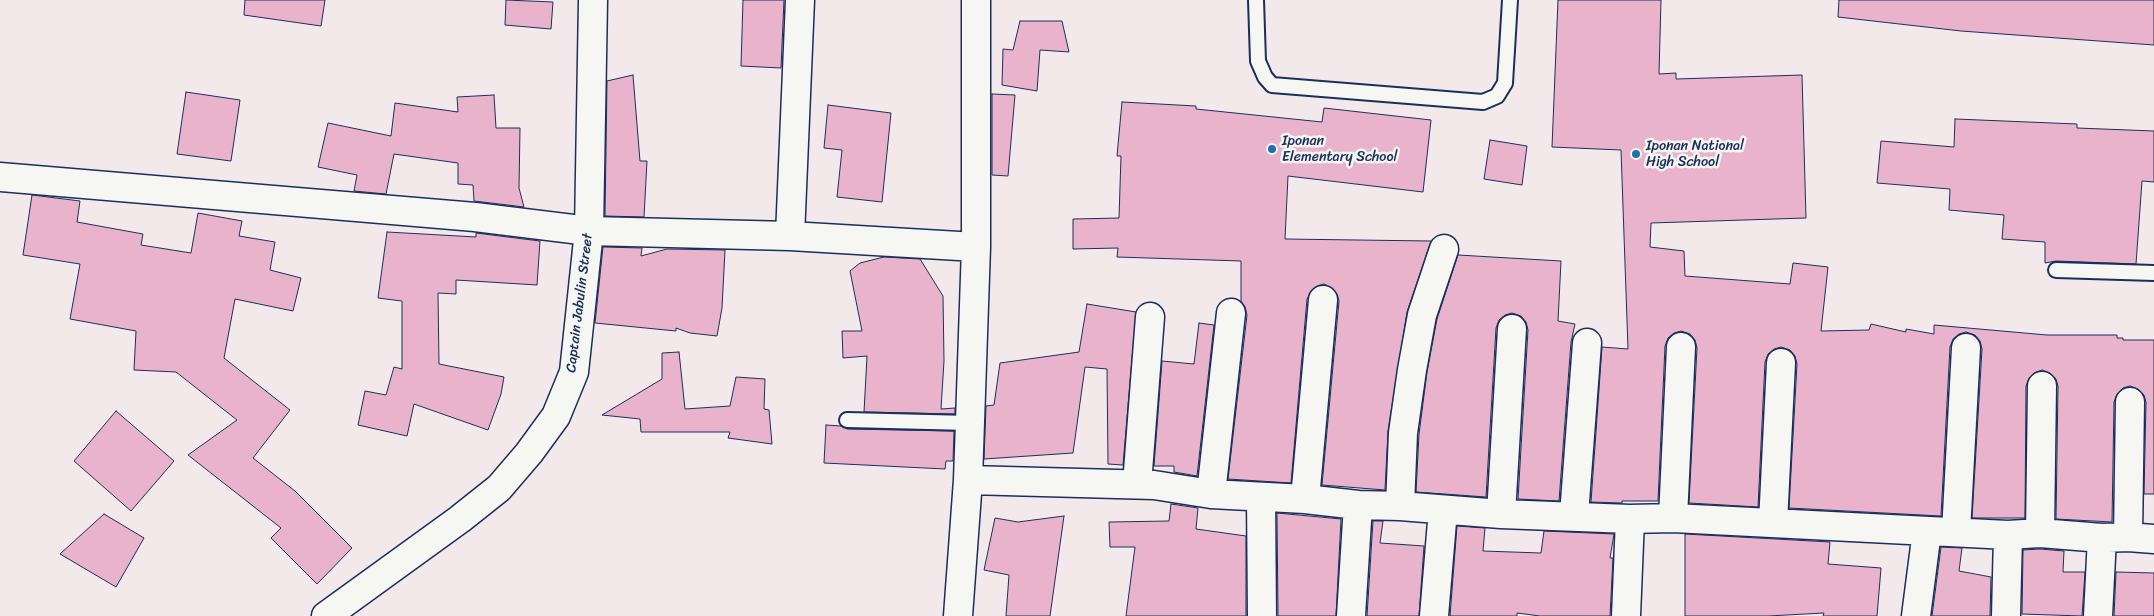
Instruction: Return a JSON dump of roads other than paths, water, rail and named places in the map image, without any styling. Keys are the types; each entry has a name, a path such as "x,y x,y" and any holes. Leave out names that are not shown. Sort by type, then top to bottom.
{"street":[{"name":"Captain Jabulin Street","path":"326,616 460,519 498,488 529,453 556,416 574,372 589,231 593,0"},
{"path":"790,236 800,0"},
{"path":"958,616 968,480 976,246 976,0"},
{"path":"0,176 475,217 589,231 790,236 976,246"},
{"path":"1400,506 1403,433 1412,370 1422,315 1444,248"},
{"path":"1305,499 1323,300"},
{"path":"1211,494 1231,313"},
{"path":"1137,484 1150,317"},
{"path":"1501,514 1512,329"},
{"path":"1574,515 1587,343"},
{"path":"1673,518 1681,347"},
{"path":"1956,532 1966,348"},
{"path":"1773,522 1781,363"},
{"path":"2040,533 2042,386"},
{"path":"2098,616 2128,538 2130,402"},
{"path":"968,480 1137,484 1211,494 1501,514 1574,515 1630,519 1673,518 2008,535 2040,533 2128,538"},
{"path":"1261,497 1262,616"},
{"path":"1351,616 1358,505"},
{"path":"1434,616 1443,510"},
{"path":"1626,616 1630,519"},
{"path":"1916,616 1927,531"},
{"path":"2006,616 2008,535"}],"lane":[{"path":"1256,0 1258,61 1265,77 1272,85 1483,102 1497,96 1505,83 1510,0"},
{"path":"2056,270 2154,273"},
{"path":"847,420 970,423"}],"place":[{"name":"Iponan Elementary School","path":"1272,149"},
{"name":"Iponan National High School","path":"1636,154"}]}
